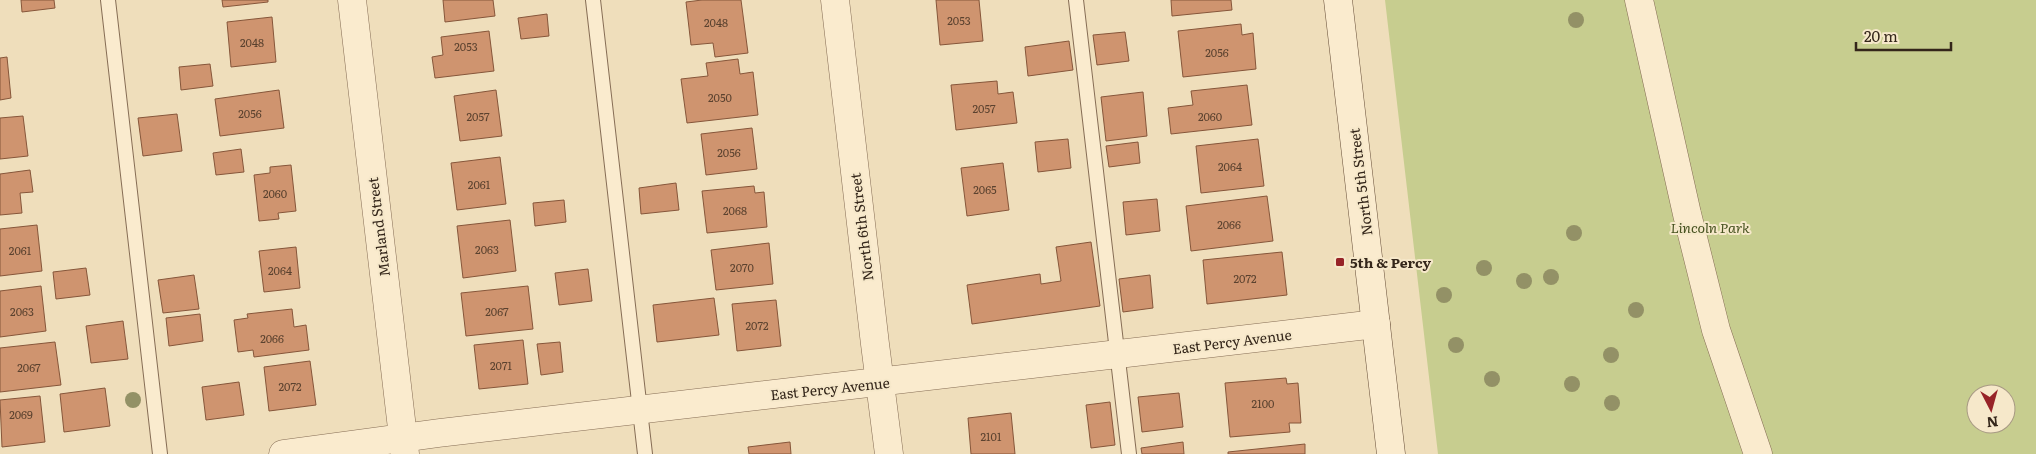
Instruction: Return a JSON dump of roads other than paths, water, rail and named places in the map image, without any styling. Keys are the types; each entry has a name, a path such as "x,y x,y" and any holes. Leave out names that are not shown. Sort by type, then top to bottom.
{"street":[{"name":"Marland Street","path":"352,0 404,446"},
{"name":"North 6th Street","path":"835,0 890,454"},
{"name":"North 5th Street","path":"1338,0 1391,454"},
{"path":"1640,0 1687,214 1716,330 1758,454"},
{"name":"East Percy Avenue","path":"283,454 404,446 640,410 1376,324"}],"lane":[{"path":"108,0 160,454"},
{"path":"592,0 645,454"},
{"path":"1076,0 1129,454"}],"place":[{"name":"5th & Percy","path":"1340,262"}],"park label":[{"name":"Lincoln Park","path":"1710,227"}]}
